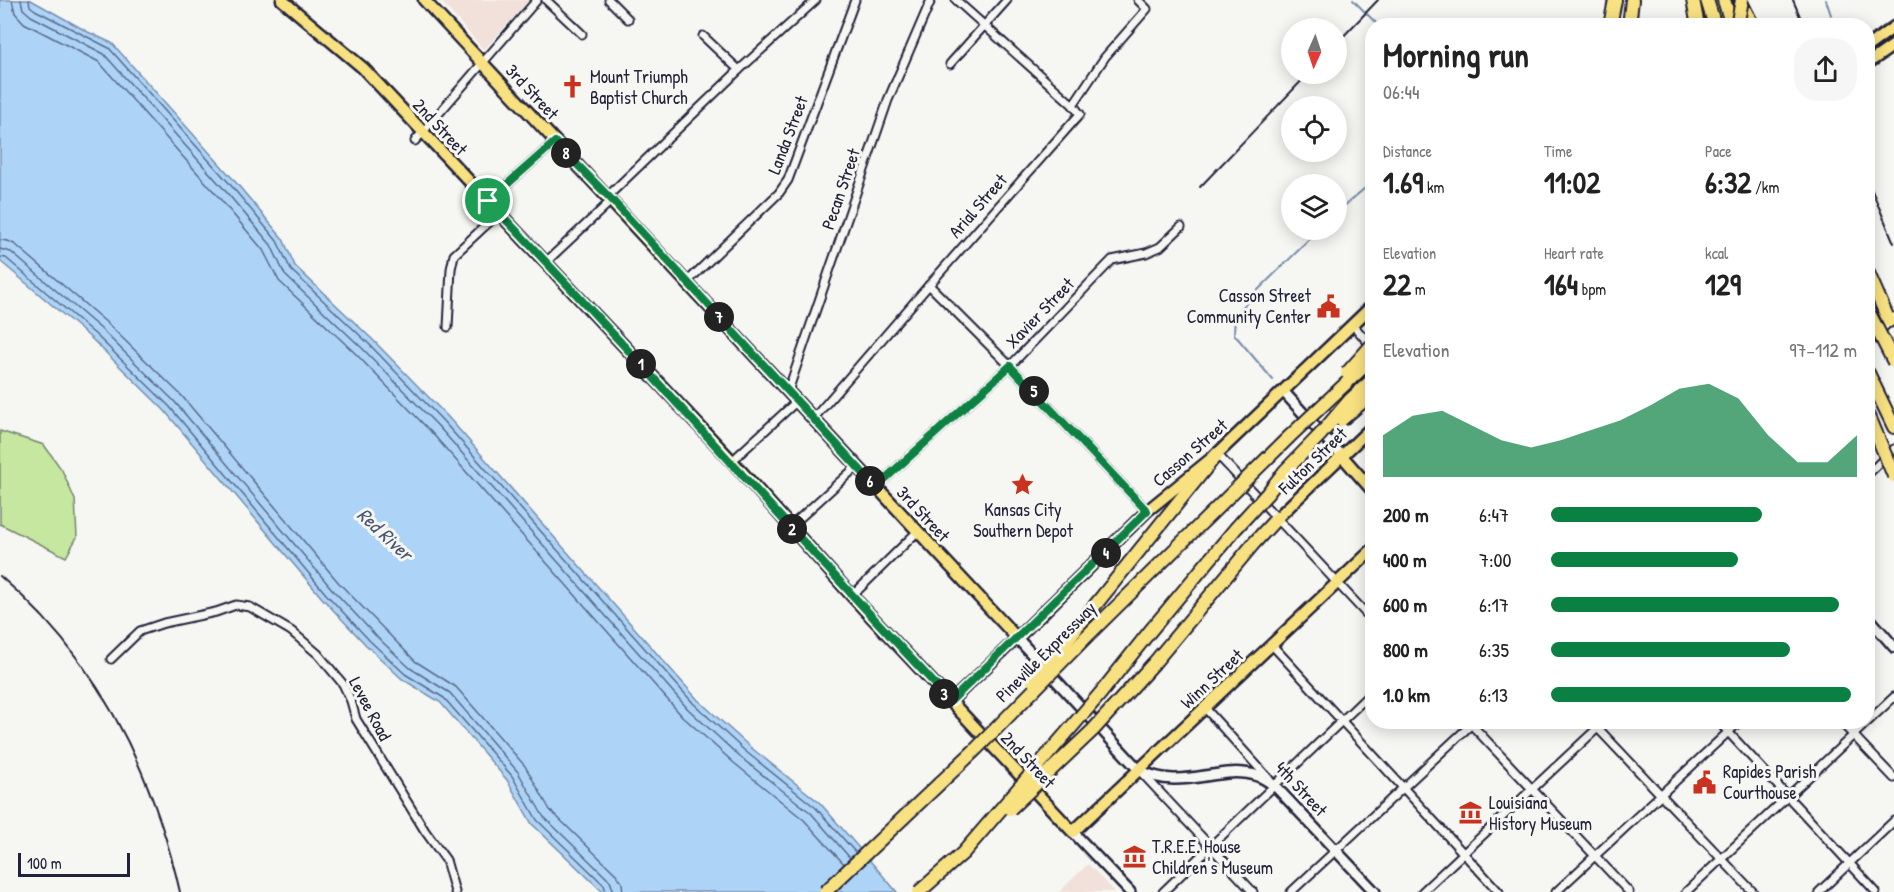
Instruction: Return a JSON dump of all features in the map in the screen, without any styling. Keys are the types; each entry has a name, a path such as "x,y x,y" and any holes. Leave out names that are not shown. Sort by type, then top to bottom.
{"highway":[{"path":"1612,18 1615,0"},
{"path":"1630,18 1632,0"},
{"path":"1693,0 1696,18"},
{"path":"1707,0 1714,18"},
{"path":"1719,18 1723,0"},
{"path":"1723,0 1729,18"},
{"path":"1738,18 1741,0"},
{"path":"1741,0 1749,18"},
{"path":"1875,288 1892,323"},
{"path":"1875,325 1894,362"},
{"path":"1290,436 1365,354"},
{"path":"1290,436 1365,366"},
{"path":"963,853 1100,694 1150,630 1285,471 1365,386"},
{"path":"1875,388 1894,427"},
{"path":"1320,435 1365,400"},
{"path":"1875,431 1894,476"},
{"name":"Pineville Expressway","path":"825,892 976,749 1095,627 1290,436"},
{"path":"1875,446 1894,483"},
{"path":"976,749 1216,454"},
{"path":"919,892 1086,738 1154,663 1277,518"}],"main road":[{"name":"2nd Street","path":"282,0 363,68 418,137 488,201 546,262 732,461 852,596 1130,892"},
{"name":"3rd Street","path":"424,0 1139,770"},
{"path":"1875,41 1894,27"},
{"path":"1875,58 1894,45"},
{"name":"Casson Street","path":"951,701 1147,511 1216,454 1365,313"},
{"path":"1283,391 1365,482"},
{"name":"Fulton Street","path":"1277,518 1365,434"},
{"name":"Winn Street","path":"1073,832 1365,557"},
{"path":"1875,625 1894,647"},
{"path":"1139,770 1153,778 1166,780 1251,774 1275,786"},
{"name":"4th Street","path":"1275,786 1375,892"}],"street":[{"path":"418,137 537,0"},
{"path":"546,0 582,34"},
{"path":"609,0 628,19"},
{"name":"Landa Street","path":"687,282 779,193 788,180 855,0"},
{"name":"Pecan Street","path":"788,391 888,100 931,0"},
{"path":"956,0 1073,105"},
{"path":"950,64 1007,0"},
{"name":"Arial Street","path":"813,419 1080,114 1073,105 1105,57 1147,9 1138,0"},
{"path":"546,262 739,70 813,1"},
{"path":"703,36 739,70"},
{"path":"488,201 555,142"},
{"path":"448,327 451,269 454,255 499,213"},
{"name":"Xavier Street","path":"876,487 1010,366 1112,260 1146,253 1160,247 1181,227"},
{"path":"929,285 1010,366 1147,511"},
{"path":"1875,337 1892,323"},
{"path":"1353,325 1365,338"},
{"path":"732,461 797,401"},
{"path":"1875,467 1894,449"},
{"path":"1216,454 1365,612"},
{"path":"790,527 856,467"},
{"path":"852,596 917,532"},
{"name":"Levee Road","path":"111,659 140,631 164,623 216,612 236,604 250,607 291,631 318,654 343,684 351,700 356,719 425,831 446,860 455,892"},
{"path":"1272,645 1499,892"},
{"path":"1875,715 1894,697"},
{"path":"1163,892 1365,699"},
{"name":"4th Street","path":"1205,708 1275,786"},
{"path":"1290,892 1464,729"},
{"path":"1477,729 1629,892"},
{"path":"1422,892 1532,789 1590,729"},
{"path":"1600,729 1753,892"},
{"path":"1725,729 1876,892"},
{"path":"1556,892 1731,729"},
{"path":"1848,729 1894,778"},
{"path":"1686,892 1860,729"},
{"name":"3rd Street","path":"1139,770 1253,892"},
{"path":"1819,892 1894,821"}],"shaded area":[{"path":"440,0 530,0 484,50"},
{"path":"1088,864 1115,892 1059,892"}],"green space":[{"path":"0,431 44,445 62,470 75,500 77,537 66,557 0,524"}],"water":[{"name":"Red River","path":"0,0 31,0 112,43 283,239 295,266 372,339 448,417 698,700 749,746 820,803 897,892 603,892 532,824 507,780 440,702 402,679 366,645 322,598 164,410 92,339 0,261"}],"waterway":[{"path":"1353,0 1371,18"},
{"path":"1826,0 1831,15"},
{"path":"1347,204 1365,188"},
{"path":"1273,380 1234,334 1235,316 1309,240"}],"railway":[{"path":"1347,32 1378,0"},
{"path":"1793,0 1801,18"},
{"path":"1200,187 1298,84"},
{"path":"1875,198 1894,243"},
{"path":"0,576 34,608 65,643 92,680 116,719 154,803 180,892"}],"place":[{"name":"Mount Triumph Baptist Church","path":"572,87"},
{"name":"Casson Street Community Center","path":"1329,306"},
{"name":"Kansas City Southern Depot","path":"1023,484"},
{"name":"Rapides Parish Courthouse","path":"1705,782"},
{"name":"Louisiana History Museum","path":"1471,813"},
{"name":"T.R.E.E. House Children's Museum","path":"1134,857"}],"route":[{"path":"555,142 612,200 876,487 1010,366 1147,511 951,701 852,596 732,461 488,201 555,142"}]}
